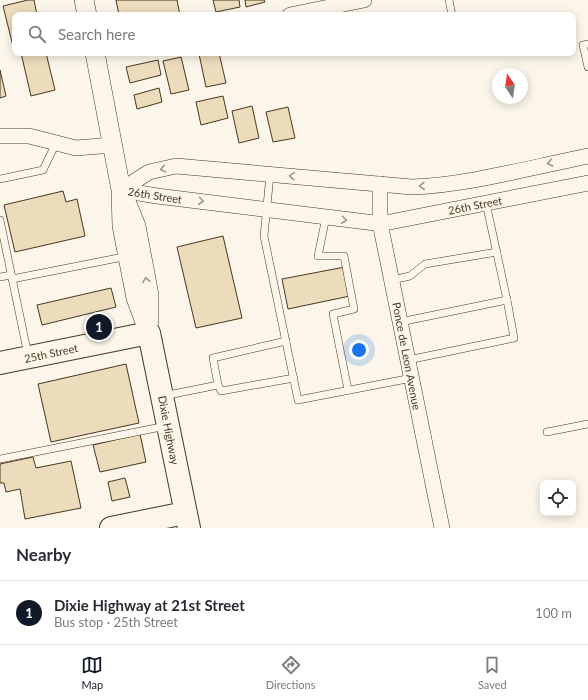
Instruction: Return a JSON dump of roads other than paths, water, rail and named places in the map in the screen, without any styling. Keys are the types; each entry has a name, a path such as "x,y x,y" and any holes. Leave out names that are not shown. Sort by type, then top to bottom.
{"main road":[{"name":"25th Street","path":"0,363 149,333"},
{"name":"Dixie Highway","path":"149,333 187,520"},
{"path":"111,528 187,520"}],"street":[{"path":"84,0 86,12"},
{"path":"305,12 364,0"},
{"name":"Dixie Highway","path":"98,56 121,190 122,226 136,298 149,333"},
{"path":"0,136 29,136 76,148 113,144"},
{"name":"26th Street","path":"121,190 149,172 176,166 412,187 432,186 588,156"},
{"name":"26th Street","path":"121,190 267,210 380,223 588,183"},
{"name":"Ponce de Leon Avenue","path":"380,184 380,223 442,528"},
{"name":"Dixie Highway","path":"121,190 136,226 149,295 149,333"}],"lane":[{"path":"449,0 451,12"},
{"path":"588,44 583,45 588,67"},
{"path":"0,179 43,170 56,143"},
{"path":"270,175 264,236 298,400 412,378"},
{"path":"408,360 514,338 486,203"},
{"path":"326,217 318,256 344,256 354,309 333,314 348,390"},
{"path":"0,220 28,357"},
{"path":"392,280 410,276 425,264 497,252"},
{"path":"0,277 12,277 128,256"},
{"path":"400,322 507,300"},
{"path":"286,341 213,358 218,385 220,391 294,378"},
{"path":"162,396 218,385"},
{"path":"547,432 588,424"},
{"path":"0,459 168,425"}],"place":[{"name":"Dixie Highway at 21st Street","path":"99,327"}]}
